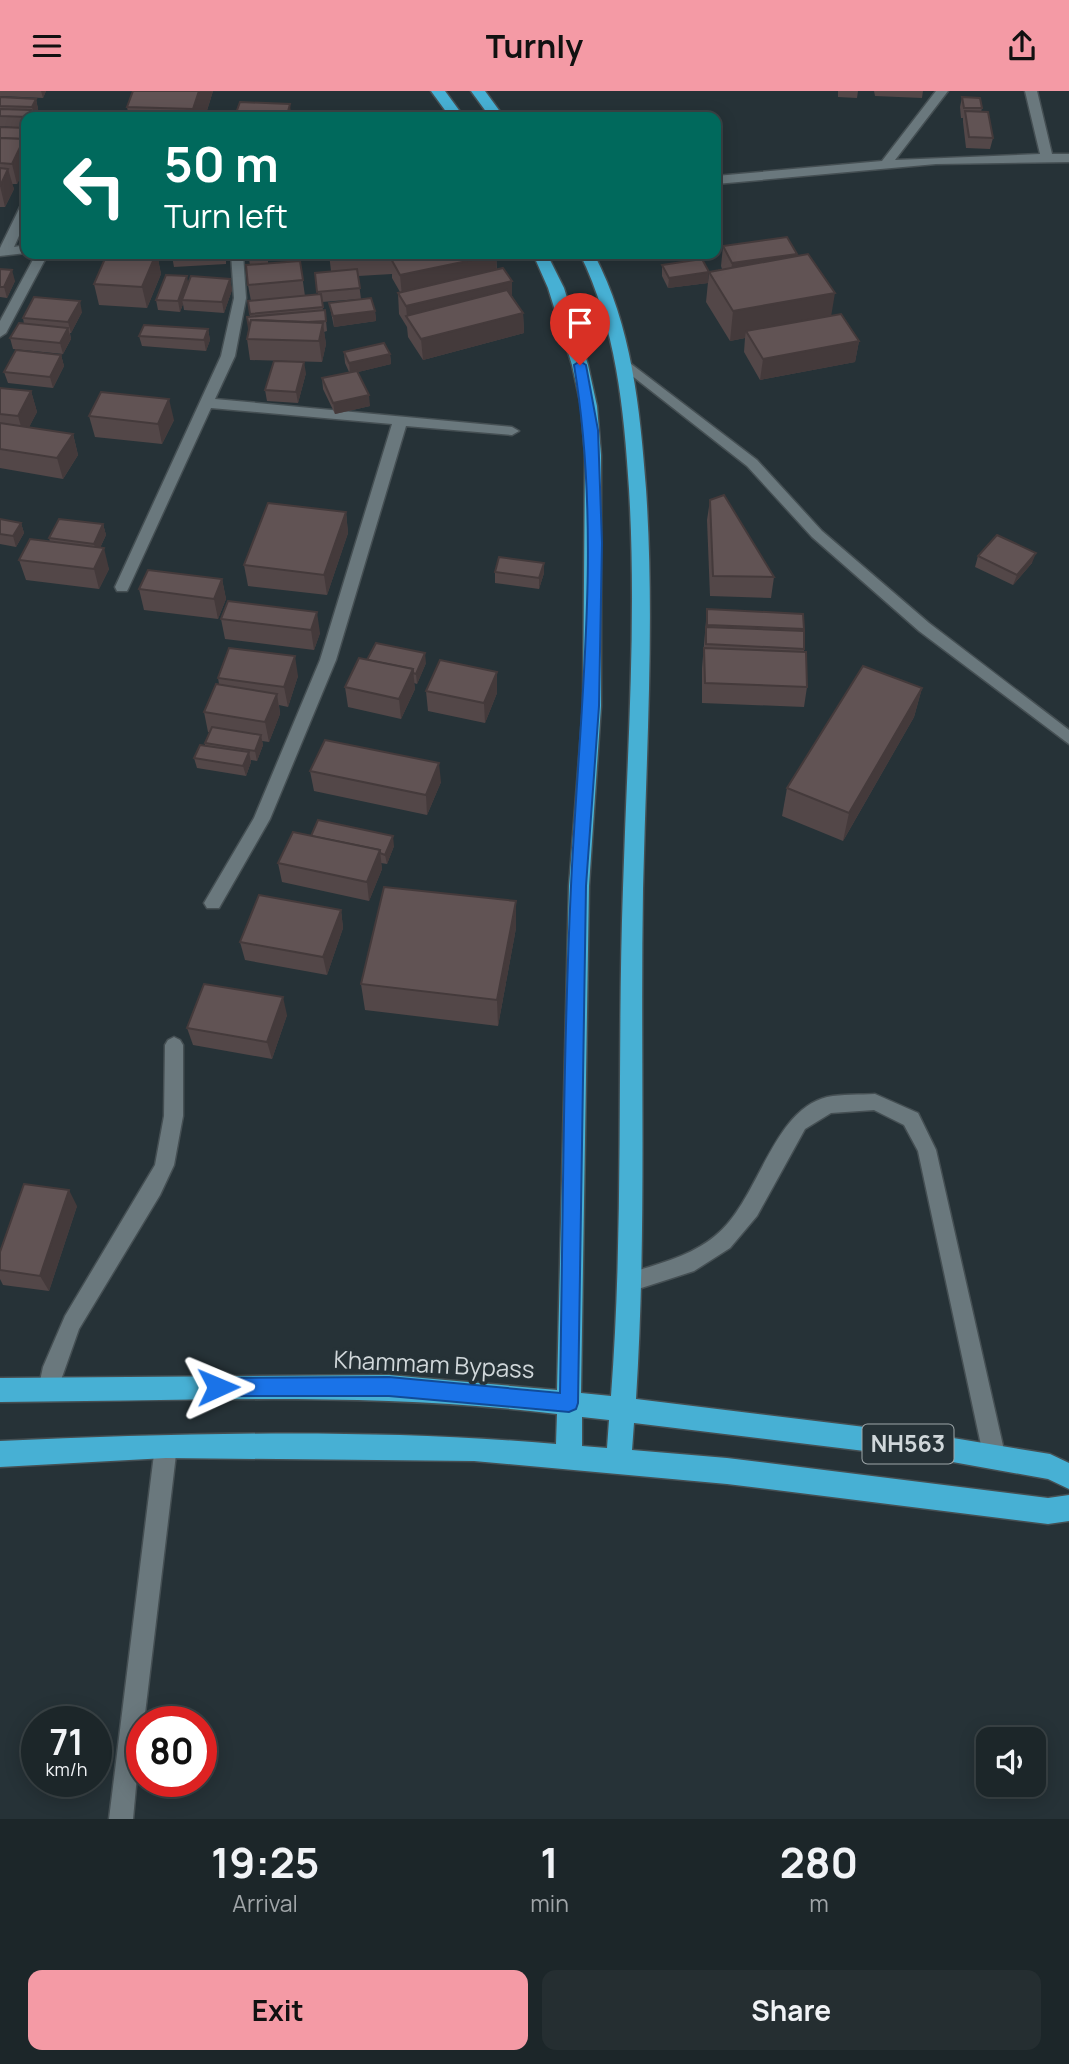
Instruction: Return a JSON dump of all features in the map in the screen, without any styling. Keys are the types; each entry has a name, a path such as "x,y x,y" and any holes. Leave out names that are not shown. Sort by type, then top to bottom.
{"highway":[{"path":"438,91 453,112"},
{"path":"478,91 493,112"},
{"path":"542,259 556,288 580,365 589,406 594,467 592,706 579,886 569,1457"},
{"path":"0,1454 166,1446 474,1449 619,1462 629,1283 633,889 642,708 641,558 632,404 604,288 590,259"},
{"name":"Khammam Bypass","path":"0,1389 389,1387 623,1408 947,1449 1049,1467 1069,1476"},
{"name":"NH563","path":"619,1462 740,1473 1048,1511 1069,1508"}],"street":[{"path":"887,162 942,91"},
{"path":"1031,91 1046,158"},
{"path":"721,179 887,162 1069,158"},
{"path":"3,252 21,217"},
{"path":"3,252 21,250"},
{"path":"0,333 39,259"},
{"path":"122,587 228,356 240,298 237,259"},
{"path":"622,361 752,463 817,534 924,627 1069,738"},
{"path":"206,403 512,431"},
{"path":"213,903 262,820 328,660 400,422"},
{"path":"48,1390 53,1361 76,1314 155,1187 167,1157 173,1128 174,1045"},
{"path":"629,1283 687,1265 723,1242 750,1210 798,1123 828,1105 875,1102 911,1119 927,1150 995,1459"},
{"path":"121,1819 166,1446"}],"building":[{"path":"133,91 199,91 193,109 127,107"},
{"path":"0,97 36,99 32,107 0,106"},
{"path":"962,97 980,98 982,108 964,108"},
{"path":"240,102 290,104 288,112 236,112"},
{"path":"0,109 31,110 21,112 21,117 0,116"},
{"path":"965,111 988,112 993,138 969,137"},
{"path":"0,127 21,128 21,139 0,138"},
{"path":"0,138 21,139 21,145 12,164 0,163"},
{"path":"0,168 8,169 0,186"},
{"path":"787,237 797,254 732,263 723,246"},
{"path":"808,254 835,293 733,311 709,272"},
{"path":"105,259 154,259 142,287 94,284"},
{"path":"391,259 477,259 400,275"},
{"path":"702,259 709,272 669,278 662,265"},
{"path":"300,261 303,280 248,285 246,265"},
{"path":"503,268 512,281 406,306 398,293"},
{"path":"0,269 12,270 4,287 0,287"},
{"path":"357,269 360,288 317,292 315,273"},
{"path":"166,275 187,276 178,301 156,300"},
{"path":"191,276 230,279 222,302 182,300"},
{"path":"507,290 523,313 421,339 406,316"},
{"path":"321,294 323,307 250,314 248,301"},
{"path":"34,297 80,301 68,322 23,318"},
{"path":"371,298 375,311 333,316 329,303"},
{"path":"325,310 326,321 251,320 249,328 247,317"},
{"path":"841,314 859,341 763,359 746,331"},
{"path":"251,320 323,323 319,341 247,339"},
{"path":"19,323 68,328 60,343 10,338"},
{"path":"144,325 208,329 204,340 139,336"},
{"path":"384,343 390,354 349,363 344,352"},
{"path":"16,350 61,355 50,377 4,372"},
{"path":"274,361 304,362 296,392 265,390"},
{"path":"357,371 369,395 333,403 322,378"},
{"path":"0,388 31,391 18,416 0,414"},
{"path":"101,392 169,399 158,424 89,416"},
{"path":"0,423 73,434 57,458 0,449"},
{"path":"724,495 774,577 713,576 710,500"},
{"path":"268,503 346,512 324,575 244,565"},
{"path":"0,519 21,523 13,536 0,534"},
{"path":"59,519 103,524 94,544 49,538"},
{"path":"997,535 1036,553 1017,575 978,556"},
{"path":"30,539 104,548 94,569 19,560"},
{"path":"499,557 544,563 539,578 495,572"},
{"path":"148,570 222,579 214,599 139,589"},
{"path":"228,601 317,612 311,630 221,619"},
{"path":"707,609 803,614 804,629 707,625"},
{"path":"706,627 804,631 804,649 706,644"},
{"path":"376,643 425,653 416,674 413,669 367,660"},
{"path":"229,648 295,656 284,687 218,678"},
{"path":"704,648 806,652 807,687 705,683"},
{"path":"359,658 413,669 399,699 345,687"},
{"path":"440,660 497,672 484,703 426,691"},
{"path":"863,666 922,688 849,813 787,788"},
{"path":"216,684 277,694 265,722 204,712"},
{"path":"212,727 261,735 255,751 205,743"},
{"path":"325,740 439,763 426,795 310,771"},
{"path":"200,745 249,752 243,766 194,758"},
{"path":"318,820 393,836 385,855 380,853 380,850 311,836"},
{"path":"293,832 380,850 367,882 278,863"},
{"path":"384,887 516,901 497,1000 361,984"},
{"path":"259,895 341,910 323,957 240,942"},
{"path":"204,984 283,997 267,1042 187,1028"},
{"path":"24,1184 69,1190 40,1276 0,1270 0,1252"}],"route":[{"path":"218,1387 389,1387 492,1394 569,1403 569,1275 579,886 592,706 595,543 592,430 580,365"}]}
